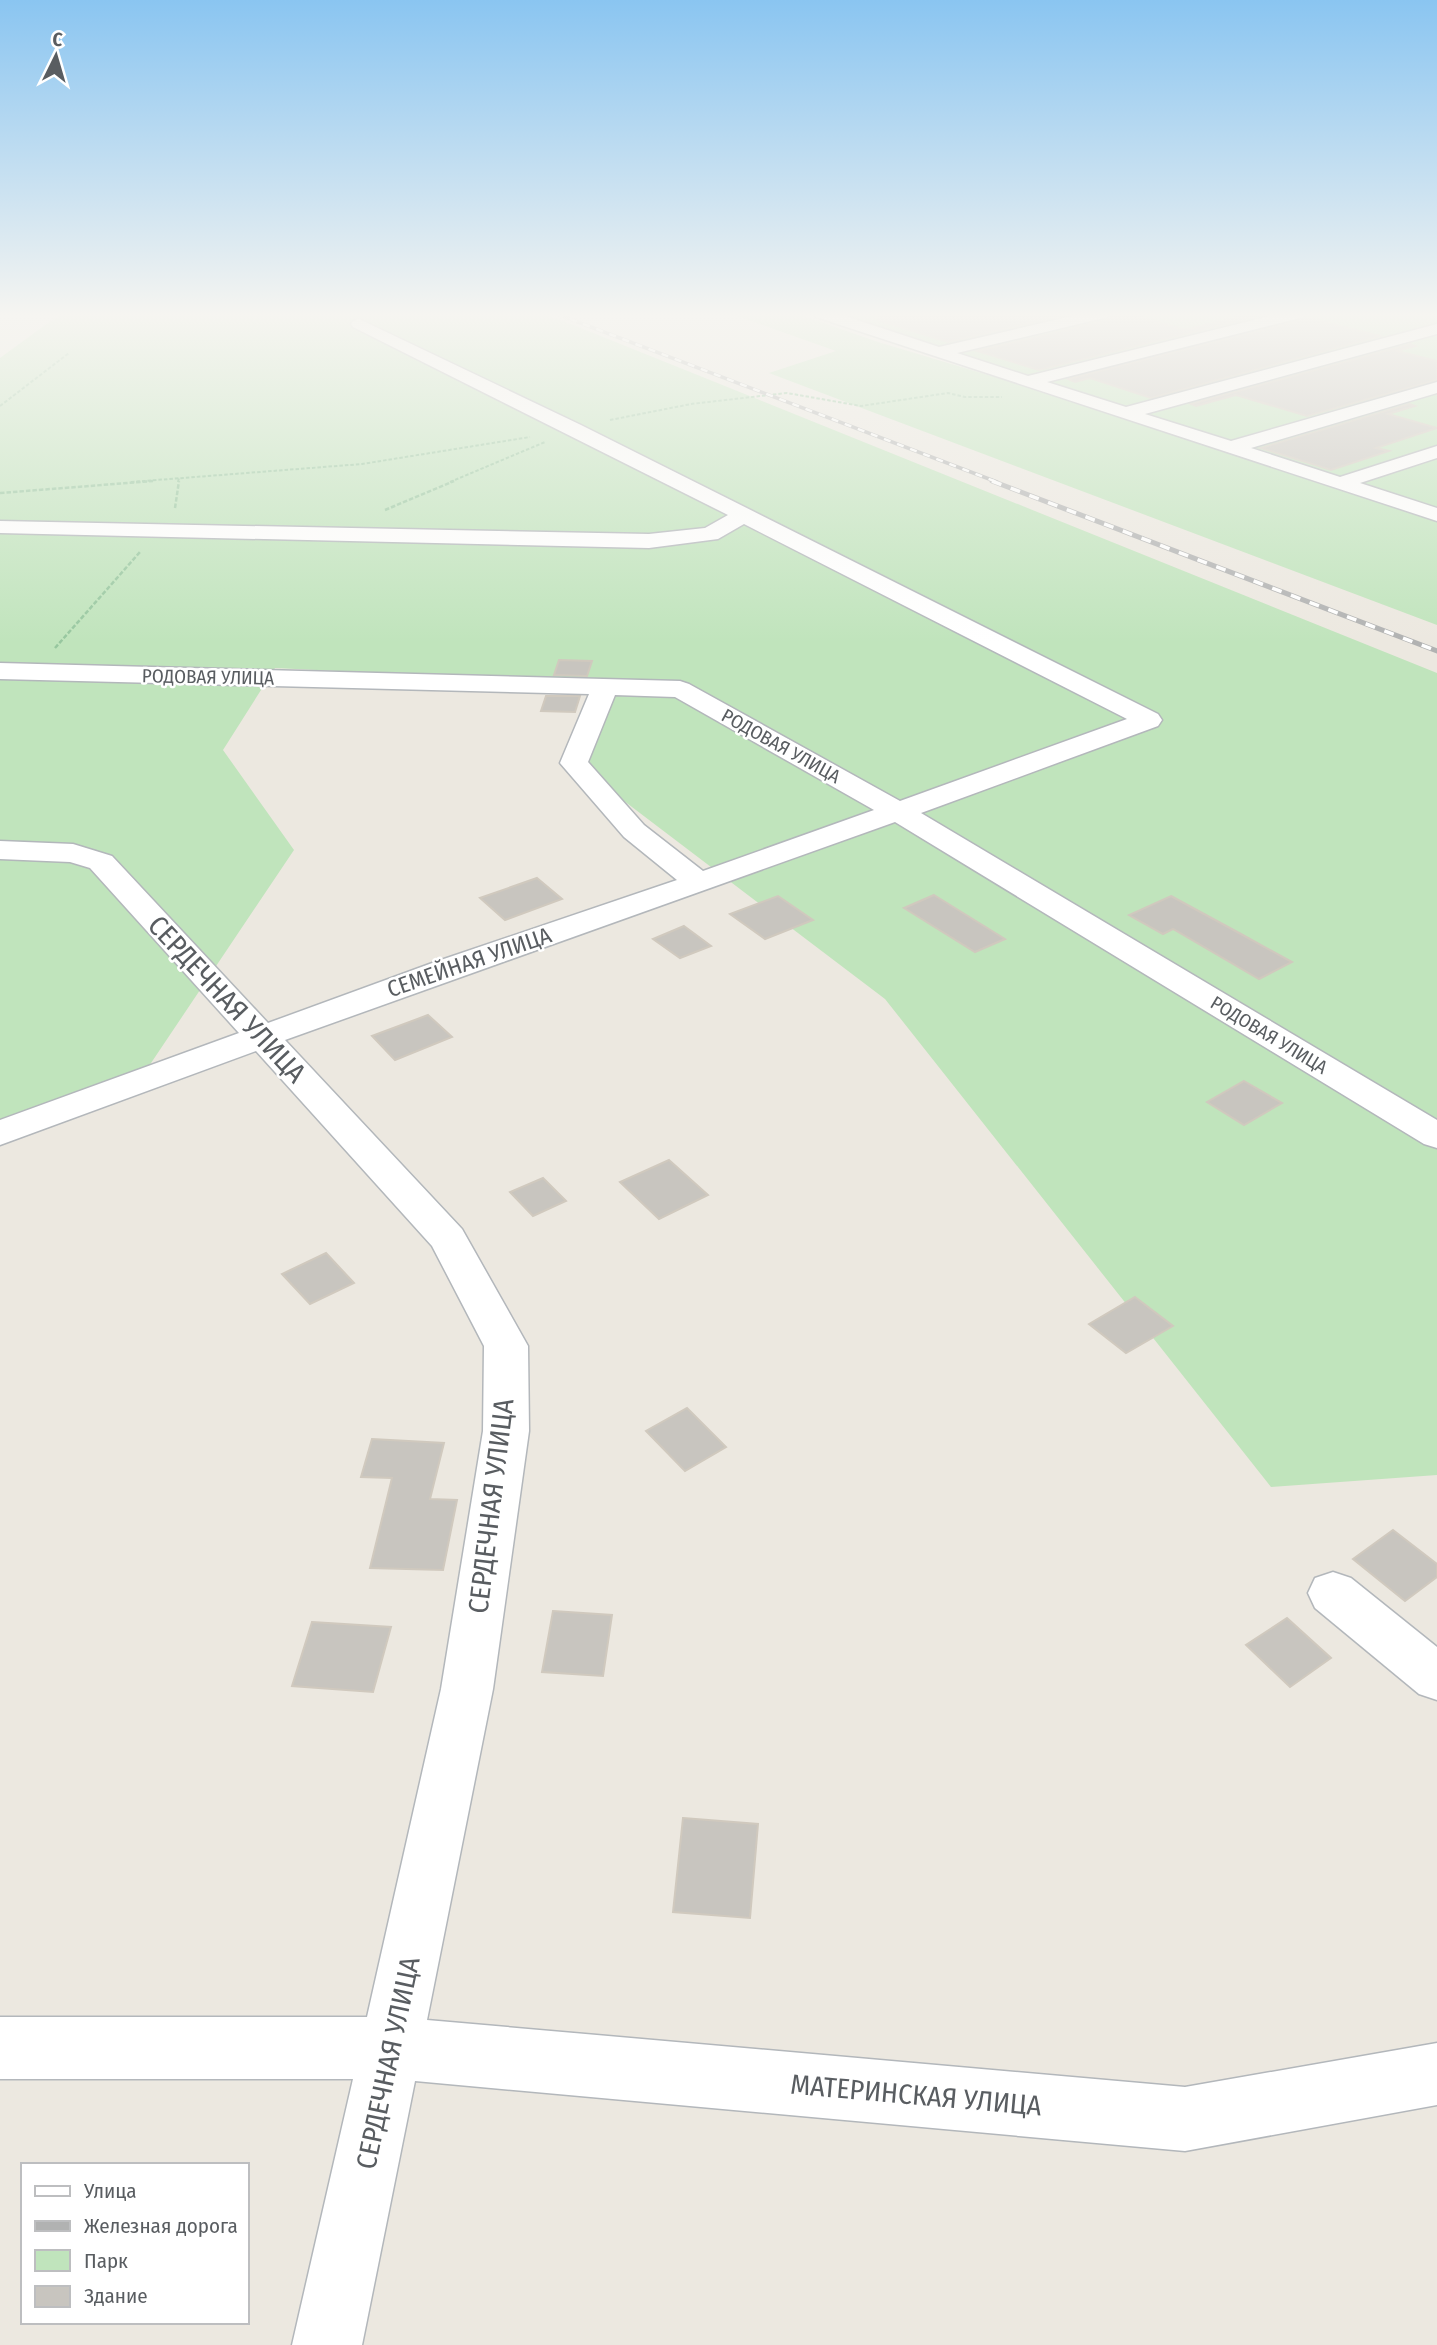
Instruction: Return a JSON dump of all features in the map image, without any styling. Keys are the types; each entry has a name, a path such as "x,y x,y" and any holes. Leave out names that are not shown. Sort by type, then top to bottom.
{"street":[{"path":"563,423 744,515"},
{"path":"1160,423 1437,515"},
{"path":"1233,447 1313,423"},
{"path":"1341,483 1437,452"},
{"path":"0,527 649,541 710,534 744,515"},
{"name":"СЕМЕЙНАЯ УЛИЦА","path":"0,1133 447,969 699,883 1149,720 744,515"},
{"name":"РОДОВАЯ УЛИЦА","path":"0,671 680,689 899,812 1437,1136"},
{"path":"604,687 574,763 634,831 699,883"},
{"name":"СЕРДЕЧНАЯ УЛИЦА","path":"0,850 73,853 101,862 448,1238 506,1346 506,1432 467,1689 327,2345"},
{"path":"1333,1593 1437,1678"},
{"name":"МАТЕРИНСКАЯ УЛИЦА","path":"0,2048 391,2048 1185,2119 1437,2074"}],"path":[{"path":"0,493 362,464 596,423"},
{"path":"335,534 574,429"},
{"path":"33,672 174,513 179,478"}],"green space":[{"path":"0,423 818,423 1437,673 1437,1475 1271,1487 885,999 574,763 605,684 275,668 223,750 294,850 145,1072 0,1123"},
{"path":"903,423 1437,423 1437,625"}],"building":[{"path":"1344,423 1421,423 1437,428 1376,448 1389,451 1331,470 1261,448"},
{"path":"559,660 592,661 587,676 554,675"},
{"path":"546,696 580,696 575,712 541,711"},
{"path":"537,878 562,899 505,920 480,898"},
{"path":"934,895 1005,939 975,952 904,908"},
{"path":"778,896 813,920 765,939 730,914"},
{"path":"1171,896 1292,962 1259,979 1173,929 1163,934 1129,915"},
{"path":"684,926 711,946 680,958 653,939"},
{"path":"428,1015 452,1037 395,1060 372,1036"},
{"path":"1244,1081 1282,1103 1244,1125 1207,1102"},
{"path":"669,1160 708,1195 659,1219 620,1182"},
{"path":"543,1178 566,1201 533,1216 510,1192"},
{"path":"326,1253 354,1283 310,1304 282,1274"},
{"path":"1135,1297 1173,1326 1126,1353 1089,1324"},
{"path":"687,1408 726,1447 685,1471 646,1431"},
{"path":"372,1439 444,1443 430,1499 457,1500 443,1570 370,1568 392,1478 361,1477"},
{"path":"1393,1530 1437,1564 1437,1577 1405,1601 1353,1559"},
{"path":"553,1611 612,1615 603,1676 542,1672"},
{"path":"1287,1618 1331,1658 1290,1687 1246,1645"},
{"path":"312,1622 391,1627 373,1692 292,1686"},
{"path":"683,1818 758,1824 750,1918 673,1912"}],"railway":[{"path":"844,423 997,482"},
{"path":"992,481 1437,651"}]}
